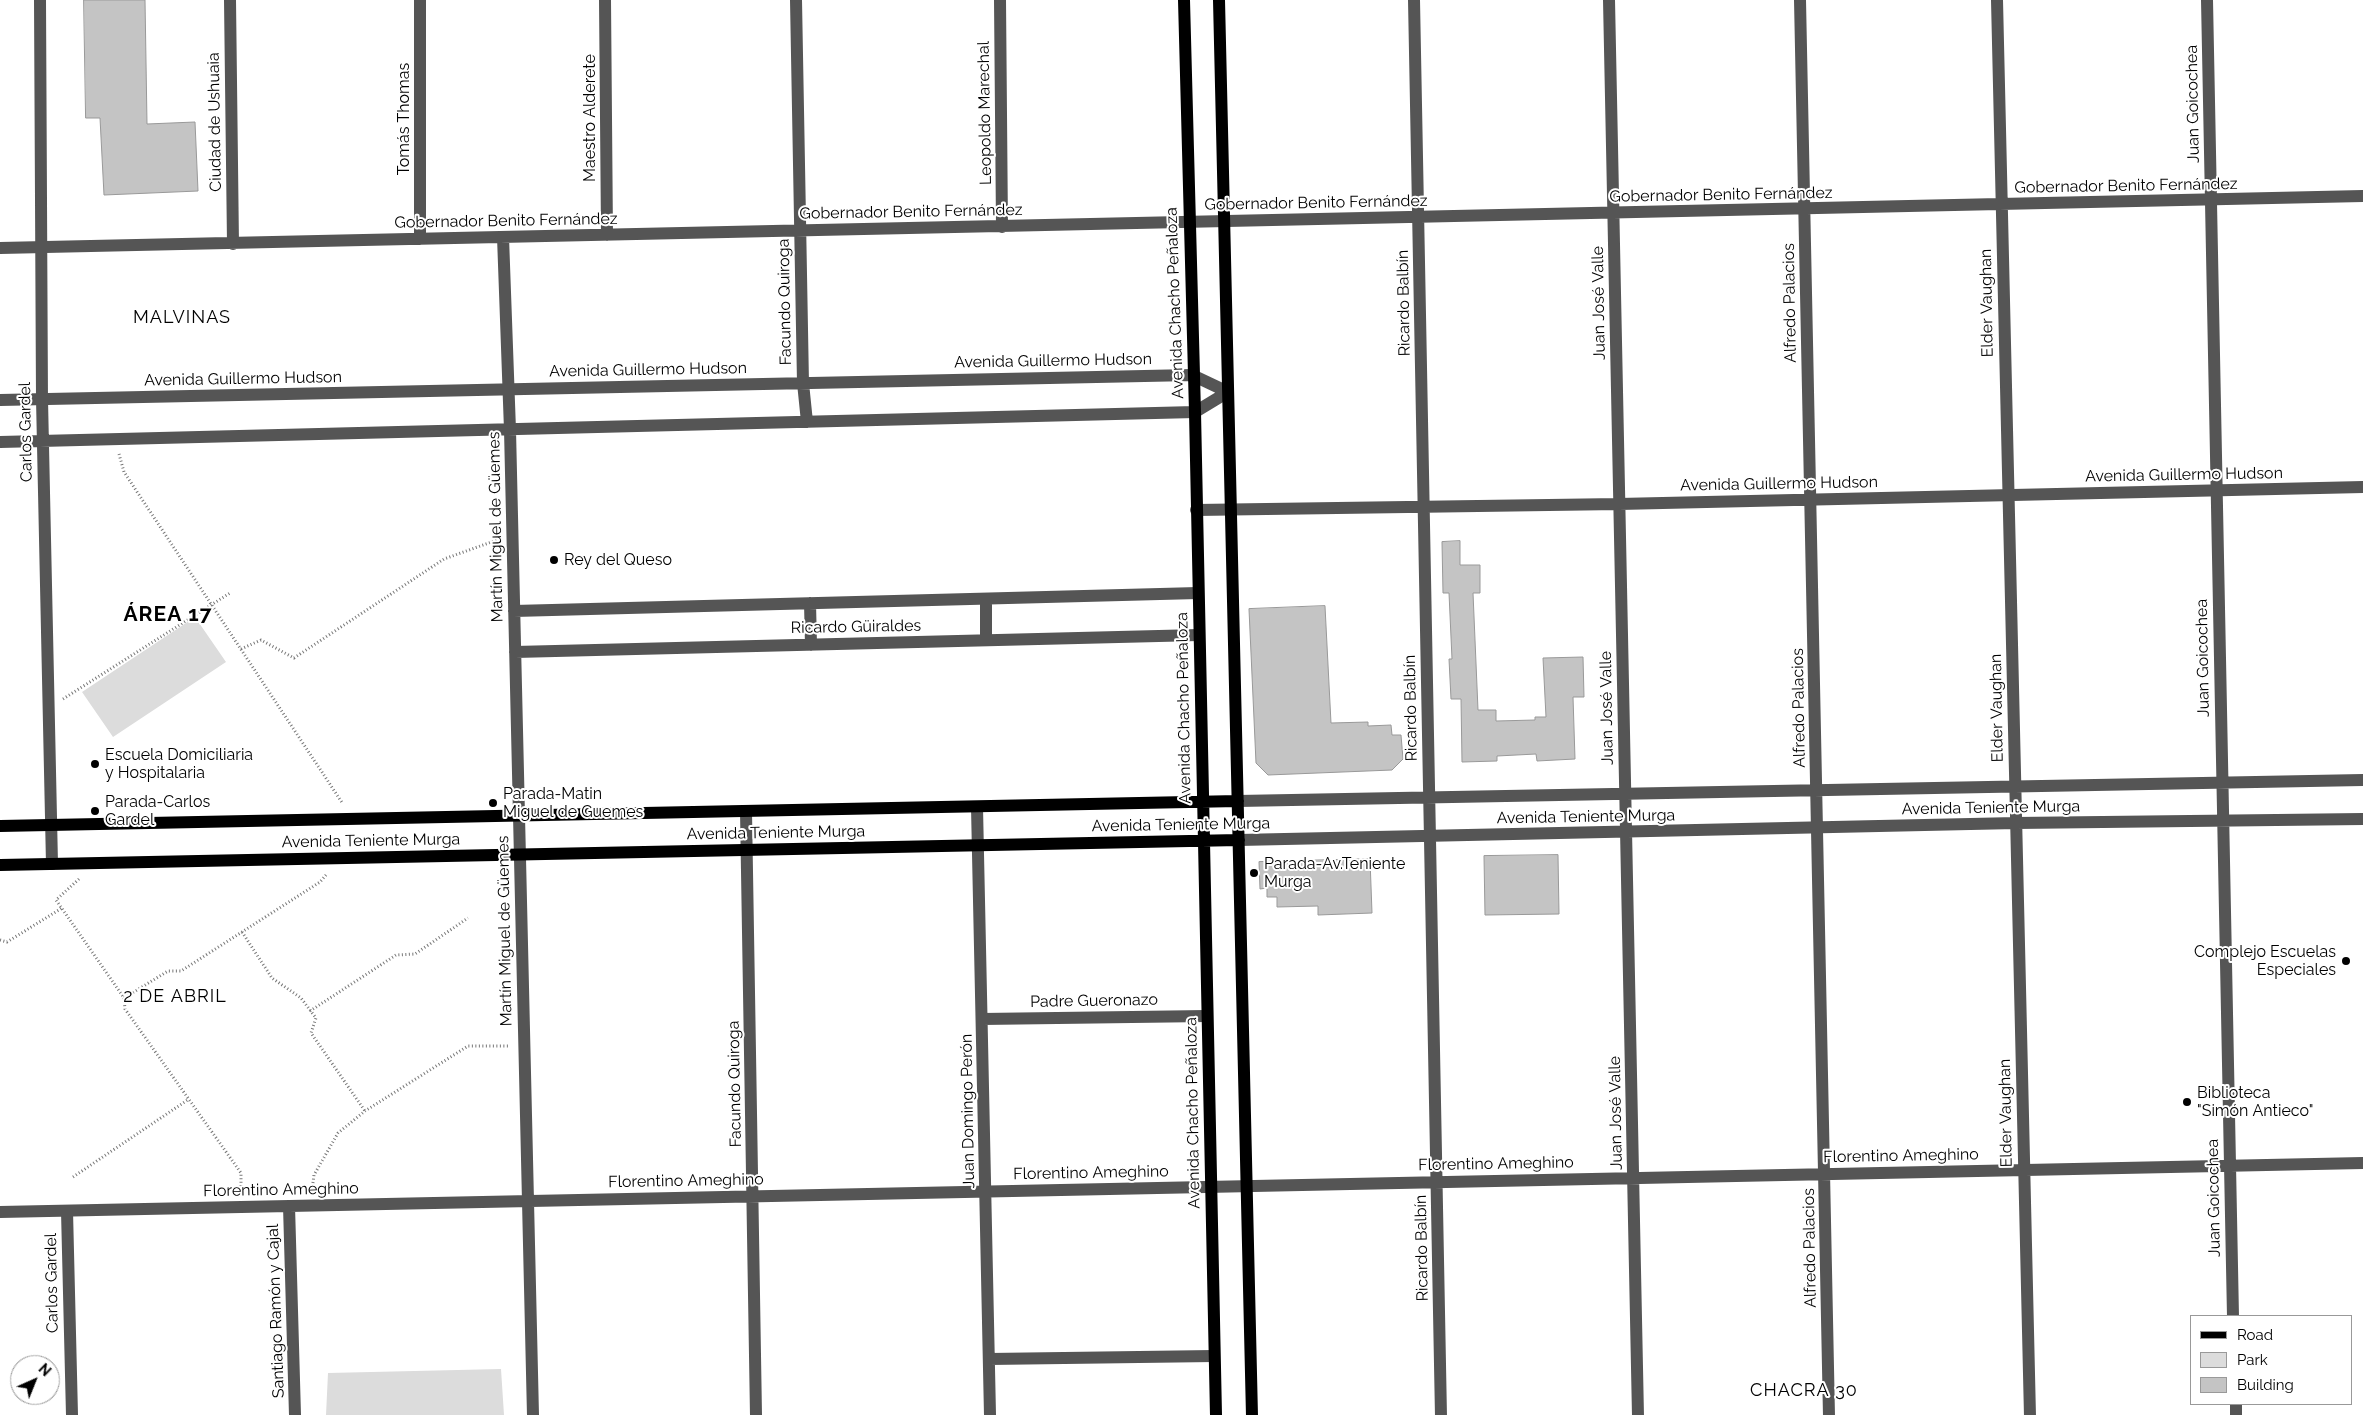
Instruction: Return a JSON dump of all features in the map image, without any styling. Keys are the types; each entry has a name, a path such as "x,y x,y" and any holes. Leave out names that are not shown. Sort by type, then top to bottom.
{"main road":[{"name":"Avenida Chacho Peñaloza","path":"1184,0 1192,375 1195,412 1216,1415"},
{"path":"1219,0 1252,1415"},
{"name":"Avenida Teniente Murga","path":"0,826 1238,802"},
{"name":"Avenida Teniente Murga","path":"0,865 1239,840"}],"street":[{"name":"Carlos Gardel","path":"40,0 42,441 52,864"},
{"name":"Ciudad de Ushuaia","path":"230,0 233,244"},
{"name":"Tomás Thomas","path":"420,0 420,239"},
{"name":"Maestro Alderete","path":"605,0 607,235"},
{"name":"Facundo Quiroga","path":"796,0 799,231 803,383 807,422"},
{"name":"Leopoldo Marechal","path":"1000,0 1002,226"},
{"name":"Ricardo Balbín","path":"1414,0 1441,1415"},
{"name":"Juan José Valle","path":"1609,0 1638,1415"},
{"name":"Alfredo Palacios","path":"1800,0 1829,1415"},
{"name":"Elder Vaughan","path":"1997,0 2030,1415"},
{"name":"Juan Goicochea","path":"2207,0 2233,1315"},
{"name":"Gobernador Benito Fernández","path":"0,248 2363,196"},
{"name":"Martín Miguel de Güemes","path":"503,237 510,430 533,1415"},
{"name":"Avenida Guillermo Hudson","path":"0,400 1192,375 1228,392"},
{"path":"0,442 1195,412 1228,392"},
{"name":"Avenida Guillermo Hudson","path":"1196,510 1619,504 2363,487"},
{"name":"Ricardo Güiraldes","path":"514,611 1198,593"},
{"path":"986,599 986,640"},
{"path":"810,603 811,644"},
{"name":"Ricardo Güiraldes","path":"515,652 1199,635"},
{"name":"Avenida Teniente Murga","path":"1238,802 2363,780"},
{"name":"Juan Domingo Perón","path":"977,807 990,1415"},
{"name":"Facundo Quiroga","path":"746,812 756,1415"},
{"name":"Avenida Teniente Murga","path":"1239,840 2222,819 2363,819"},
{"name":"Padre Gueronazo","path":"982,1019 1207,1016"},
{"name":"Florentino Ameghino","path":"0,1212 2363,1163"},
{"name":"Santiago Ramón y Cajal","path":"289,1206 295,1415"},
{"name":"Carlos Gardel","path":"67,1211 72,1415"},
{"path":"989,1359 1214,1356"}],"path":[{"path":"116,439 124,472 352,819"},
{"path":"241,650 261,640 294,658 444,559 512,535"},
{"path":"48,709 230,593"},
{"path":"124,998 168,971 181,971 320,882 339,858"},
{"path":"96,863 56,900 124,998 125,1009 242,1173 240,1207"},
{"path":"0,940 7,942 62,908"},
{"path":"310,1011 396,955 415,954 468,918"},
{"path":"242,932 272,978 301,998 316,1018 311,1033 365,1111"},
{"path":"310,1206 314,1175 338,1133 365,1111 468,1046 524,1046"},
{"path":"74,1177 189,1098"}],"green space":[{"path":"195,617 226,662 113,737 82,692"},
{"path":"501,1369 504,1415 326,1415 328,1373"}],"building":[{"path":"84,0 145,0 147,124 195,122 198,191 104,195 100,118 86,118"},
{"path":"1460,541 1460,565 1480,565 1480,593 1473,593 1478,710 1496,710 1496,721 1535,720 1535,717 1546,717 1543,658 1583,657 1584,697 1573,697 1575,759 1537,761 1536,754 1497,756 1497,761 1462,762 1461,699 1451,699 1449,659 1452,659 1449,593 1443,593 1442,542"},
{"path":"1325,606 1331,723 1368,722 1368,726 1391,725 1392,735 1401,735 1403,759 1392,770 1268,775 1256,763 1249,609"},
{"path":"1558,855 1559,914 1485,915 1484,856"},
{"path":"1370,859 1372,913 1318,915 1318,906 1277,907 1277,897 1267,897 1267,888 1260,889 1259,862"}],"place":[{"name":"Rey del Queso","path":"554,560"},
{"name":"Escuela Domiciliaria y Hospitalaria","path":"95,764"},
{"name":"Parada-Matin Miguel de Guemes","path":"493,803"},
{"name":"Parada-Carlos Gardel","path":"95,811"},
{"name":"Parada-Av.Teniente Murga","path":"1254,873"},
{"name":"Complejo Escuelas Especiales","path":"2346,961"},
{"name":"Biblioteca \"Simón Antieco\"","path":"2187,1102"}],"district":[{"name":"MALVINAS","path":"182,318"},
{"name":"ÁREA 17","path":"168,615"},
{"name":"2 DE ABRIL","path":"175,997"},
{"name":"CHACRA 30","path":"1804,1391"}]}
